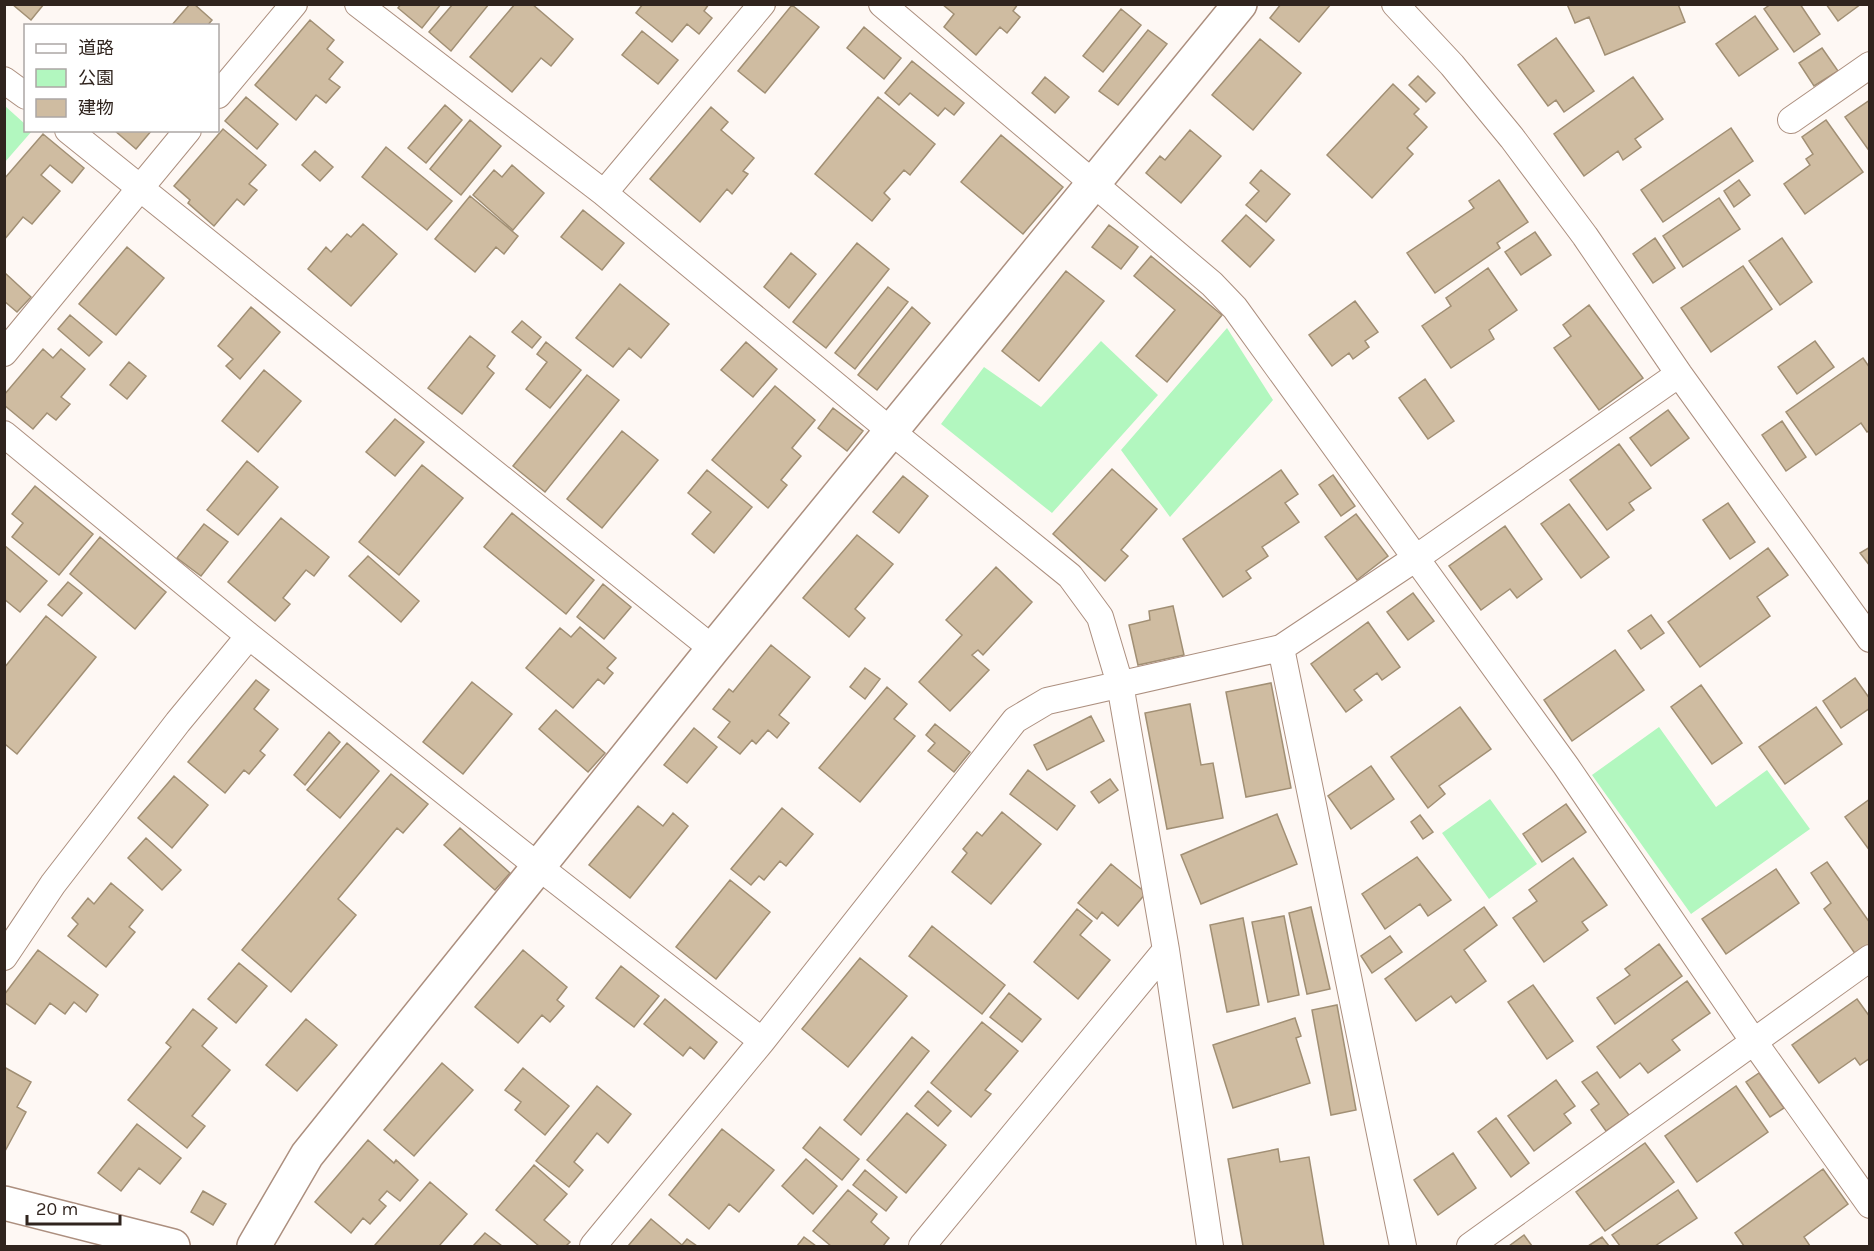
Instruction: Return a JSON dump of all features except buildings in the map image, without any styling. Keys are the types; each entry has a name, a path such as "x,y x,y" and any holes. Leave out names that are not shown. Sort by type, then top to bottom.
{"street":[{"path":"219,94 294,4"},
{"path":"358,4 604,193 1070,576 1087,597 1100,617 1120,684 1166,950 1210,1246"},
{"path":"604,193 762,4"},
{"path":"882,4 1212,284 1235,309 1566,766 1869,1205"},
{"path":"254,1246 307,1155 713,649 1240,4"},
{"path":"1395,4 1452,65 1512,138 1585,236 1678,374 1869,639"},
{"path":"1791,120 1869,65"},
{"path":"4,80 24,95"},
{"path":"70,132 713,649"},
{"path":"4,353 186,132"},
{"path":"593,1246 762,1041 1015,720 1047,701 1281,648 1416,558 1678,374"},
{"path":"4,434 249,636 762,1041"},
{"path":"4,957 53,884 178,722 249,636"},
{"path":"1281,648 1403,1246"},
{"path":"922,1246 1166,950"},
{"path":"1470,1246 1869,958"},
{"path":"4,1203 173,1246"}],"green space":[{"path":"5,106 24,123 24,132 31,132 5,162"},
{"path":"1227,328 1273,400 1170,517 1121,450"},
{"path":"1101,341 1158,395 1052,513 941,424 984,367 1041,407"},
{"path":"1659,727 1716,807 1767,770 1810,829 1691,914 1592,775"},
{"path":"1490,799 1537,864 1489,899 1442,833"}]}
